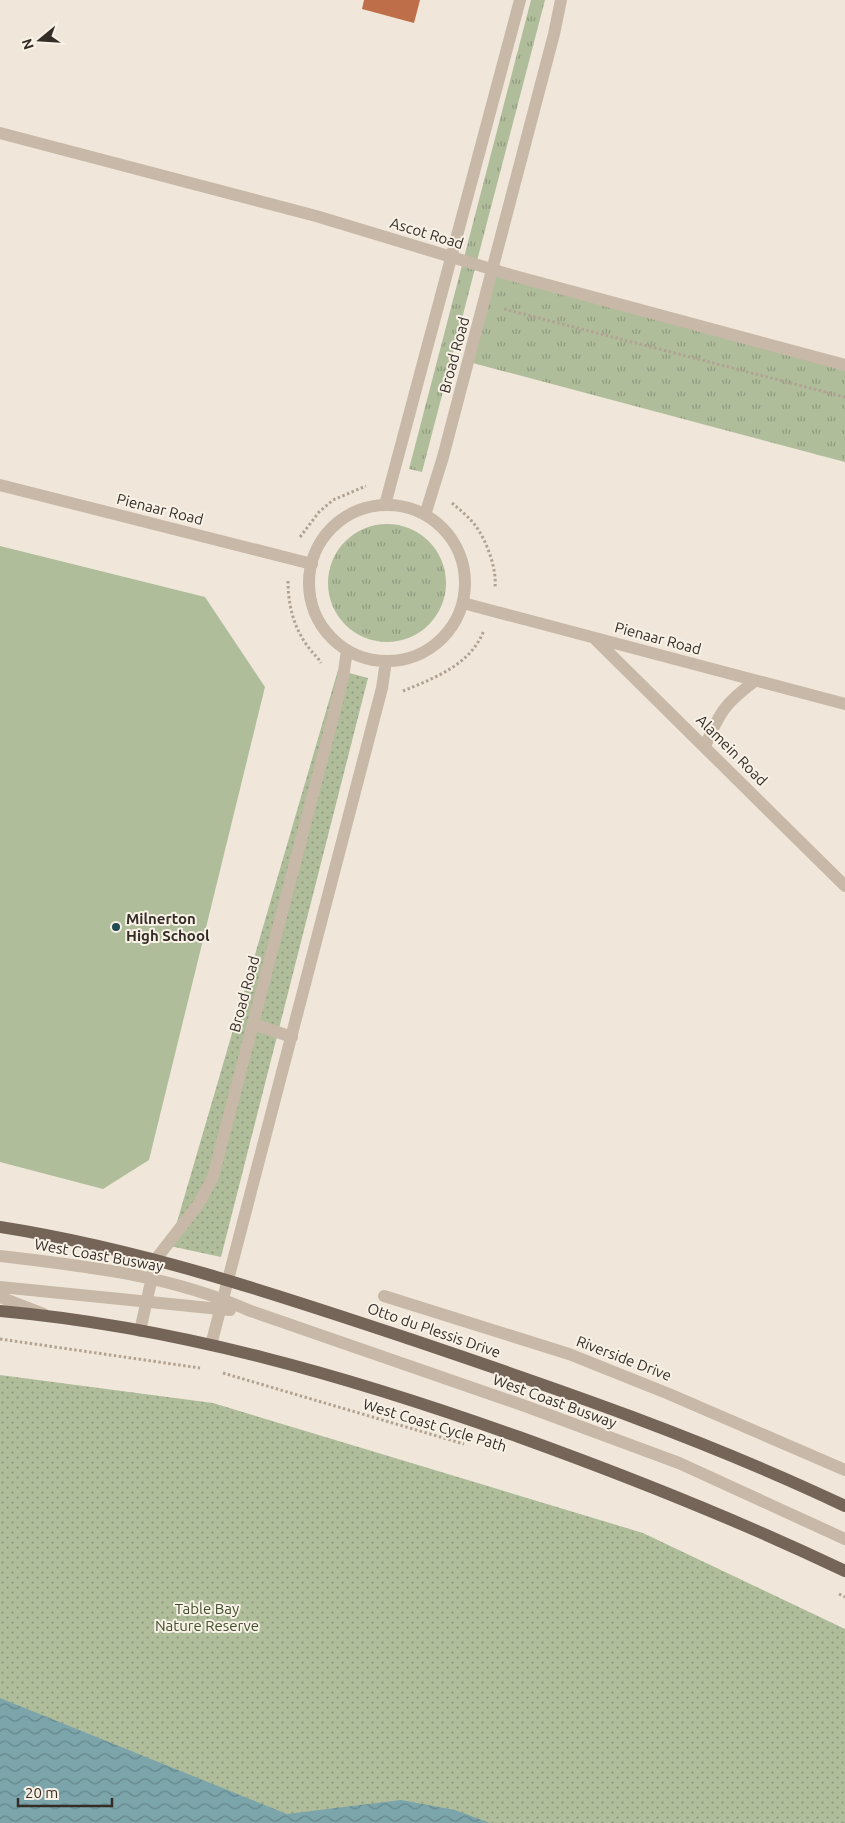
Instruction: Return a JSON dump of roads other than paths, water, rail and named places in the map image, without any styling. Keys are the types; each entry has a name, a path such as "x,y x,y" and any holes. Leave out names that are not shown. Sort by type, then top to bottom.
{"main road":[{"name":"Otto du Plessis Drive","path":"0,1227 156,1259 230,1279 587,1399 736,1457 845,1506"},
{"path":"0,1311 49,1316 140,1330 211,1345 266,1358 394,1395 635,1479 775,1538 845,1571"}],"street":[{"name":"Broad Road","path":"385,505 520,0"},
{"name":"Broad Road","path":"425,515 443,457 554,34 561,0"},
{"name":"Ascot Road","path":"0,133 316,216 492,270 845,364"},
{"name":"Pienaar Road","path":"0,485 312,564"},
{"path":"385,505 404,506 425,515 449,534 460,553 465,574 463,603 454,625 432,648 413,657 386,662 360,657 347,650 326,632 315,614 310,593 312,564 321,542 335,525 362,509 385,505"},
{"name":"Pienaar Road","path":"463,603 845,704"},
{"name":"Alamein Road","path":"595,638 845,886"},
{"name":"Broad Road","path":"140,1330 156,1259 198,1205 213,1177 330,731 347,650"},
{"path":"211,1345 230,1279 382,688 386,662"},
{"path":"705,746 718,714 730,699 755,681"},
{"path":"253,1024 292,1037"},
{"name":"West Coast Busway","path":"0,1256 152,1278 223,1305"},
{"name":"West Coast Busway","path":"0,1287 147,1301 223,1305 248,1310 525,1406 679,1463 845,1539"},
{"path":"0,1296 49,1316"},
{"name":"Riverside Drive","path":"384,1296 569,1354 669,1394 845,1470"}],"water":[{"path":"0,1698 287,1814 401,1800 455,1810 490,1823 0,1823"}],"place":[{"name":"Milnerton High School","path":"116,927"}],"park label":[{"name":"Table Bay Nature Reserve","path":"207,1616"}]}
